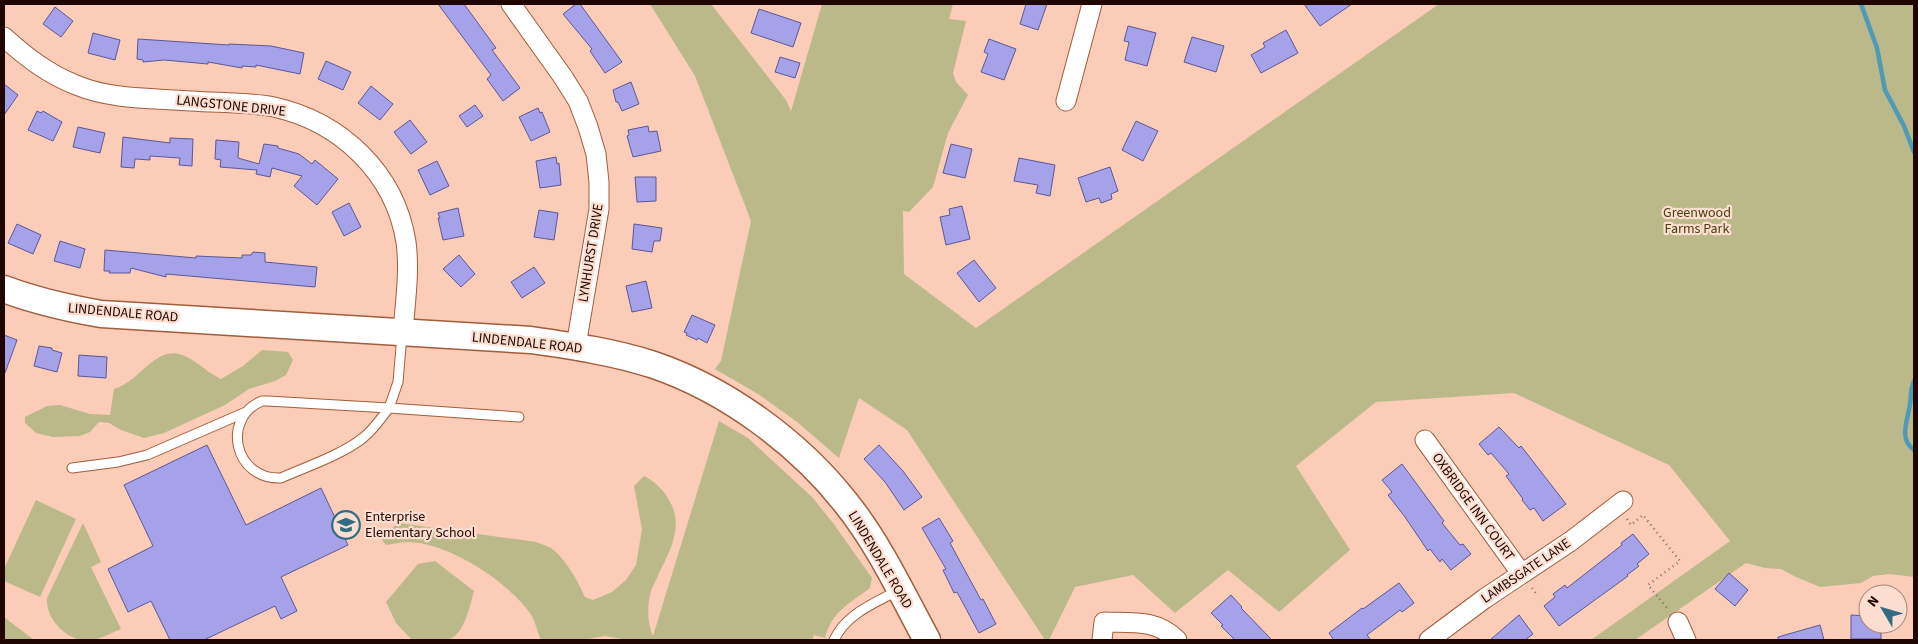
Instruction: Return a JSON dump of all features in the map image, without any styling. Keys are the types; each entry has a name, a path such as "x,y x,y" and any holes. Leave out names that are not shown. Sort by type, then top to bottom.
{"street":[{"name":"LYNHURST DRIVE","path":"511,4 578,101 596,154 599,210 576,346"},
{"path":"1066,101 1092,4"},
{"name":"LANGSTONE DRIVE","path":"4,37 30,60 52,74 76,85 102,93 128,97 272,107 311,119 340,135 362,154 378,173 391,194 400,218 406,242 408,267 403,333"},
{"name":"LINDENDALE ROAD","path":"4,288 33,300 101,314 532,340 576,346 654,365 711,391 764,424 796,450 846,503 866,531 927,640"},
{"name":"OXBRIDGE INN COURT","path":"1425,440 1521,573"},
{"name":"LAMBSGATE LANE","path":"1429,640 1521,573 1571,541 1620,503"},
{"path":"1102,640 1104,622 1157,626 1177,640"},
{"path":"1678,622 1686,640"}],"lane":[{"path":"403,333 398,382 389,408 378,424 364,437 351,446 281,478 259,475 250,468 241,455 238,443 241,421 253,405 268,401 389,408 519,417"},
{"path":"72,468 118,462 147,455 246,412"},
{"path":"834,640 842,626 852,616 899,590"}],"path":[{"path":"1620,503 1631,525 1643,515 1680,561 1648,585 1666,607"}],"green space":[{"name":"Greenwood Farms Park","path":"650,4 711,4 786,100 791,111 822,4 953,4 949,19 966,21 953,73 956,82 968,95 948,133 933,187 909,212 903,211 904,274 976,328 1439,4 1914,4 1914,577 1889,574 1873,576 1861,583 1820,587 1781,569 1765,568 1746,563 1635,640 1591,640 1730,541 1669,465 1514,393 1376,402 1296,466 1350,550 1279,612 1228,570 1175,613 1133,575 1075,587 1049,640 1045,640 907,430 859,398 839,458 797,422 758,394 715,369 721,361 751,221 695,76"},
{"path":"262,350 288,352 293,360 286,375 275,381 249,389 225,405 164,433 144,438 121,430 109,423 99,422 90,432 80,436 53,437 36,433 25,423 25,417 47,406 60,405 90,414 110,415 114,389 128,382 161,356 176,353 185,356 221,379 243,366"},
{"path":"719,421 748,438 812,497 872,578 870,588 842,609 832,621 825,638 814,635 812,640 627,640 605,636 582,640 543,640 540,638 532,616 520,601 476,566 459,556 425,544 409,542 386,545 382,540 386,533 399,523 536,542 556,552 571,570 585,597 593,600 612,592 626,580 636,565 642,529 634,486 644,476 655,483 669,500 673,509 676,528 668,555 650,596 648,608 653,636"},
{"path":"36,500 76,519 40,597 4,581 4,569"},
{"path":"83,523 101,562 91,567 121,629 91,640 75,638 67,634 54,622 47,606 47,598"},
{"path":"435,561 474,591 462,627 453,638 438,641 412,640 396,623 386,602 418,564"},
{"path":"4,617 34,640 4,640"}],"building":[{"path":"438,4 464,4 496,48 492,50 520,88 503,101 487,79 491,75"},
{"path":"576,4 580,4 622,62 605,73 590,51 592,49 563,14"},
{"path":"1026,4 1047,4 1038,30 1020,24"},
{"path":"1304,4 1352,4 1320,26"},
{"path":"55,7 73,21 61,37 43,24"},
{"path":"759,9 801,23 793,47 751,33"},
{"path":"1128,26 1156,33 1147,66 1125,60 1129,42 1124,41"},
{"path":"1286,30 1298,53 1261,73 1251,55 1265,47 1263,43"},
{"path":"93,33 120,40 115,60 88,53"},
{"path":"1192,37 1224,46 1216,72 1184,62"},
{"path":"138,39 271,46 304,53 300,74 256,65 256,67 242,66 242,68 208,62 208,64 164,60 143,62 143,60 137,59"},
{"path":"989,39 1016,49 1004,80 981,72 988,54 984,52"},
{"path":"780,57 800,63 795,78 775,72"},
{"path":"326,61 351,72 343,90 318,79"},
{"path":"631,82 639,104 622,111 618,102 616,102 613,90"},
{"path":"4,84 18,95 4,115"},
{"path":"371,86 393,104 380,120 358,103"},
{"path":"475,105 483,116 467,127 459,116"},
{"path":"538,108 540,113 542,112 550,132 531,141 519,117"},
{"path":"37,111 41,113 43,111 62,122 53,141 28,130"},
{"path":"410,120 427,142 411,154 394,132"},
{"path":"1136,121 1158,131 1143,161 1122,150"},
{"path":"648,126 649,132 657,131 661,151 633,157 627,136 629,135 628,130"},
{"path":"78,127 105,133 100,153 73,147"},
{"path":"123,137 170,143 170,138 193,139 192,166 179,165 180,158 150,156 150,160 135,159 134,168 121,167"},
{"path":"216,140 239,142 238,158 259,164 264,144 278,146 278,148 299,154 312,164 315,160 338,179 317,205 294,186 302,176 272,168 270,177 256,174 257,170 220,167 221,160 215,159"},
{"path":"951,144 972,149 965,178 943,173"},
{"path":"556,157 557,164 559,163 561,185 540,188 536,161"},
{"path":"1019,158 1055,165 1050,196 1036,193 1038,185 1014,181"},
{"path":"437,161 449,186 430,195 418,170"},
{"path":"1110,167 1118,191 1111,194 1112,199 1101,203 1099,198 1086,202 1078,178"},
{"path":"635,177 656,177 656,201 637,202"},
{"path":"349,203 361,227 344,236 332,212"},
{"path":"962,206 970,239 946,245 940,217 950,215 949,209"},
{"path":"458,208 464,236 443,240 438,213"},
{"path":"539,210 558,213 554,240 534,237"},
{"path":"17,224 41,235 33,254 8,243"},
{"path":"634,224 662,228 660,241 654,241 652,252 632,249"},
{"path":"60,241 85,249 80,268 54,261"},
{"path":"105,250 196,258 196,256 242,258 242,255 251,255 253,252 265,253 265,262 317,267 315,287 166,274 166,277 131,268 130,273 109,273 110,271 104,271"},
{"path":"459,255 475,274 461,287 443,269"},
{"path":"974,260 996,288 979,302 957,273"},
{"path":"534,267 545,283 522,298 511,282"},
{"path":"646,281 652,308 632,312 626,286"},
{"path":"692,315 715,325 707,343 686,335 687,333 684,332"},
{"path":"4,335 17,340 5,373 4,373"},
{"path":"39,346 52,348 52,350 62,353 57,372 34,366"},
{"path":"79,355 107,357 106,378 78,376"},
{"path":"1499,427 1519,448 1521,446 1566,504 1543,521 1534,508 1530,510 1522,500 1506,476 1509,474 1491,453 1488,455 1479,444"},
{"name":"Enterprise Elementary School","path":"207,445 246,525 321,488 348,545 281,577 297,611 281,619 275,606 204,640 170,640 151,601 128,612 108,569 153,546 124,485"},
{"path":"879,445 903,471 922,497 904,510 885,482 864,459"},
{"path":"1402,464 1444,521 1442,523 1460,545 1463,544 1471,554 1451,570 1442,559 1440,562 1430,549 1428,551 1388,495 1392,492 1382,480"},
{"path":"939,518 953,541 950,543 996,624 979,633 957,592 954,593 943,570 946,569 922,528"},
{"path":"1633,534 1649,554 1637,564 1639,566 1628,576 1559,626 1544,606 1555,597 1553,594 1565,585 1567,588 1622,545 1621,543"},
{"path":"1729,573 1748,590 1735,606 1715,589"},
{"path":"1399,583 1414,603 1402,612 1400,610 1367,635 1371,640 1334,640 1329,633"},
{"path":"1231,595 1272,640 1235,640 1221,626 1223,625 1211,613"},
{"path":"1519,615 1533,634 1525,640 1490,640"},
{"path":"1851,615 1858,615 1858,634 1881,634 1881,639 1851,639"},
{"path":"1820,625 1824,640 1778,640 1778,637"}],"waterway":[{"path":"1861,4 1877,48 1885,90 1904,126 1914,152"},
{"path":"1914,381 1905,429 1906,440 1914,450"}],"place":[{"name":"Enterprise Elementary School","path":"346,525"}]}
